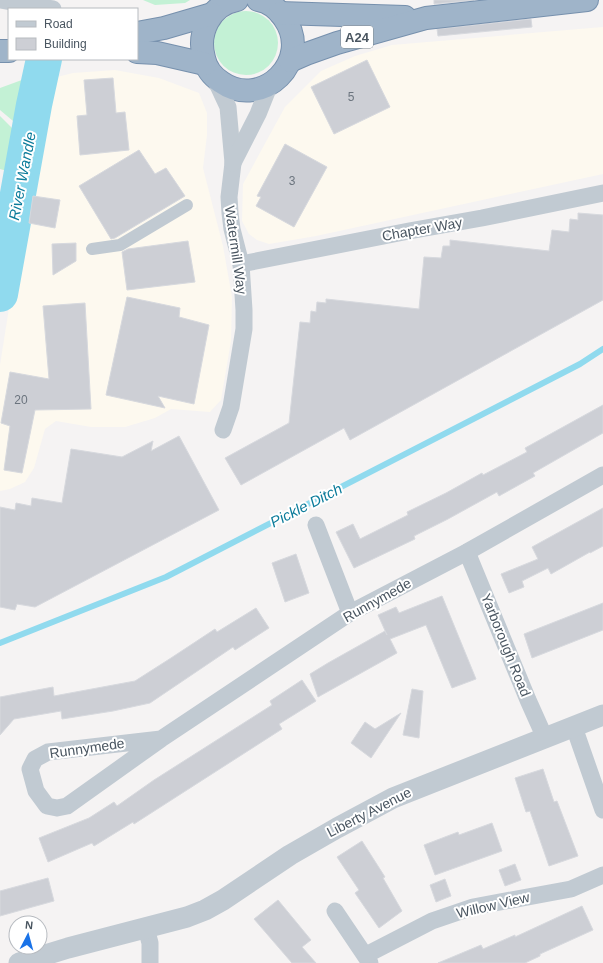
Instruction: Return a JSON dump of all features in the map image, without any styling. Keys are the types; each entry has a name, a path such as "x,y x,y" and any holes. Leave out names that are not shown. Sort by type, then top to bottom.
{"highway":[{"path":"210,71 201,50 202,36 205,25 212,14 221,6 237,0"},
{"name":"A24","path":"138,52 157,54 210,71 226,86 241,90 256,90 270,84 282,75 290,62 293,49 292,36 288,23 280,12 272,5 258,0"},
{"name":"A24","path":"280,12 431,17 587,0"},
{"path":"138,33 164,28 212,14"},
{"name":"A24","path":"290,62 306,54 337,43 431,17"}],"street":[{"path":"0,0 46,8"},
{"path":"210,71 228,107 233,163"},
{"path":"233,163 258,114 270,84"},
{"name":"Watermill Way","path":"222,430 231,407 244,329 241,264 232,229 230,213 229,196 233,163"},
{"name":"Chapter Way","path":"241,264 482,218 603,193"},
{"path":"92,249 120,245 187,205"},
{"name":"Runnymede","path":"161,739 48,752 35,759 30,769 36,791 47,806 57,808 67,806 161,739 350,613 467,552 603,475"},
{"path":"316,525 350,613"},
{"name":"Yarborough Road","path":"467,552 545,738"},
{"name":"Liberty Avenue","path":"18,963 68,948 187,917 205,910 243,887 290,855 393,798 603,716"},
{"path":"574,727 603,810"},
{"name":"Willow View","path":"368,959 432,921 473,907 571,889 603,875"},
{"path":"335,911 368,959"},
{"path":"146,928 150,943 150,963"}],"shaded area":[{"path":"603,27 603,174 316,236 269,244 257,240 249,234 242,221 243,184 285,107 321,71 355,56 392,45"},
{"path":"115,70 159,78 199,93 207,113 207,135 203,168 223,246 232,297 231,341 221,400 210,412 171,409 155,418 125,427 91,427 56,421 45,429 34,468 25,482 10,489 0,491 0,365 45,80 73,73"}],"green space":[{"path":"143,0 190,0 185,3 155,5"},
{"path":"246,11 264,16 269,20 273,25 278,43 273,61 269,66 264,70 246,75 228,70 223,66 219,61 214,43 219,25 223,20 228,16"},
{"path":"30,77 19,126 0,110 0,88"},
{"path":"0,116 14,130 7,171 0,169"}],"building":[{"path":"434,0 474,0 434,4"},
{"path":"531,19 532,27 438,36 437,29"},
{"path":"367,60 390,107 334,134 311,87"},
{"path":"113,78 116,113 125,112 129,150 80,155 77,116 87,115 84,80"},
{"path":"285,144 327,167 294,227 256,206 261,197 257,196"},
{"path":"139,150 155,174 166,168 185,196 111,239 79,186"},
{"path":"33,196 60,200 55,228 29,223"},
{"path":"578,213 603,215 603,300 350,440 344,428 241,485 225,458 289,423 300,322 310,323 311,311 316,312 317,302 326,303 326,299 419,309 424,257 441,258 443,246 450,246 450,240 549,251 552,230 569,232 570,219 578,220"},
{"path":"188,241 195,282 127,290 122,252 128,249"},
{"path":"76,243 76,261 53,275 52,244"},
{"path":"127,297 180,308 179,317 209,325 194,404 158,396 165,408 106,395"},
{"path":"85,303 91,409 35,410 22,473 4,470 10,426 1,423 10,372 49,379 43,306"},
{"path":"603,405 603,433 533,473 535,476 499,496 497,492 414,536 415,539 354,568 336,532 353,524 360,539 408,515 407,512 482,473 483,475 527,452 525,448"},
{"path":"179,436 219,510 35,607 17,604 15,610 0,607 0,507 15,510 16,503 31,506 32,498 62,503 71,449 122,457 153,441 151,451"},
{"path":"603,508 603,546 551,574 548,568 522,581 524,587 509,593 501,574 538,559 532,547"},
{"path":"296,554 309,593 285,602 272,563"},
{"path":"442,596 476,679 452,688 426,625 390,639 397,653 318,697 310,674 385,631 387,635 378,615 396,607 399,613"},
{"path":"603,603 603,630 532,658 524,634"},
{"path":"256,608 269,628 235,650 233,647 150,703 113,711 62,719 61,711 14,719 0,735 0,697 53,687 54,696 135,681 215,629 217,632"},
{"path":"302,680 316,701 279,724 282,729 134,824 133,822 94,846 92,843 48,862 39,838 89,818 114,802 117,806 154,780 272,705 270,701"},
{"path":"412,689 423,691 419,738 403,735"},
{"path":"401,713 371,758 351,743 365,722 375,729"},
{"path":"543,769 554,802 557,801 578,856 549,866 530,811 526,812 515,778"},
{"path":"492,823 502,851 435,875 424,845 458,832 459,835"},
{"path":"362,841 385,877 383,878 402,911 379,928 355,893 359,890 337,857"},
{"path":"515,864 521,880 505,886 499,870"},
{"path":"48,878 54,901 0,916 0,891"},
{"path":"445,879 451,896 436,902 430,885"},
{"path":"278,900 311,940 302,947 316,963 292,963 254,919"},
{"path":"582,906 593,930 540,954 540,956 525,963 438,963 481,945 483,949 515,935 515,937"}],"waterway":[{"name":"River Wandle","path":"0,294 34,105 44,60"},
{"name":"Pickle Ditch","path":"0,643 166,577 580,364 603,349"}]}
